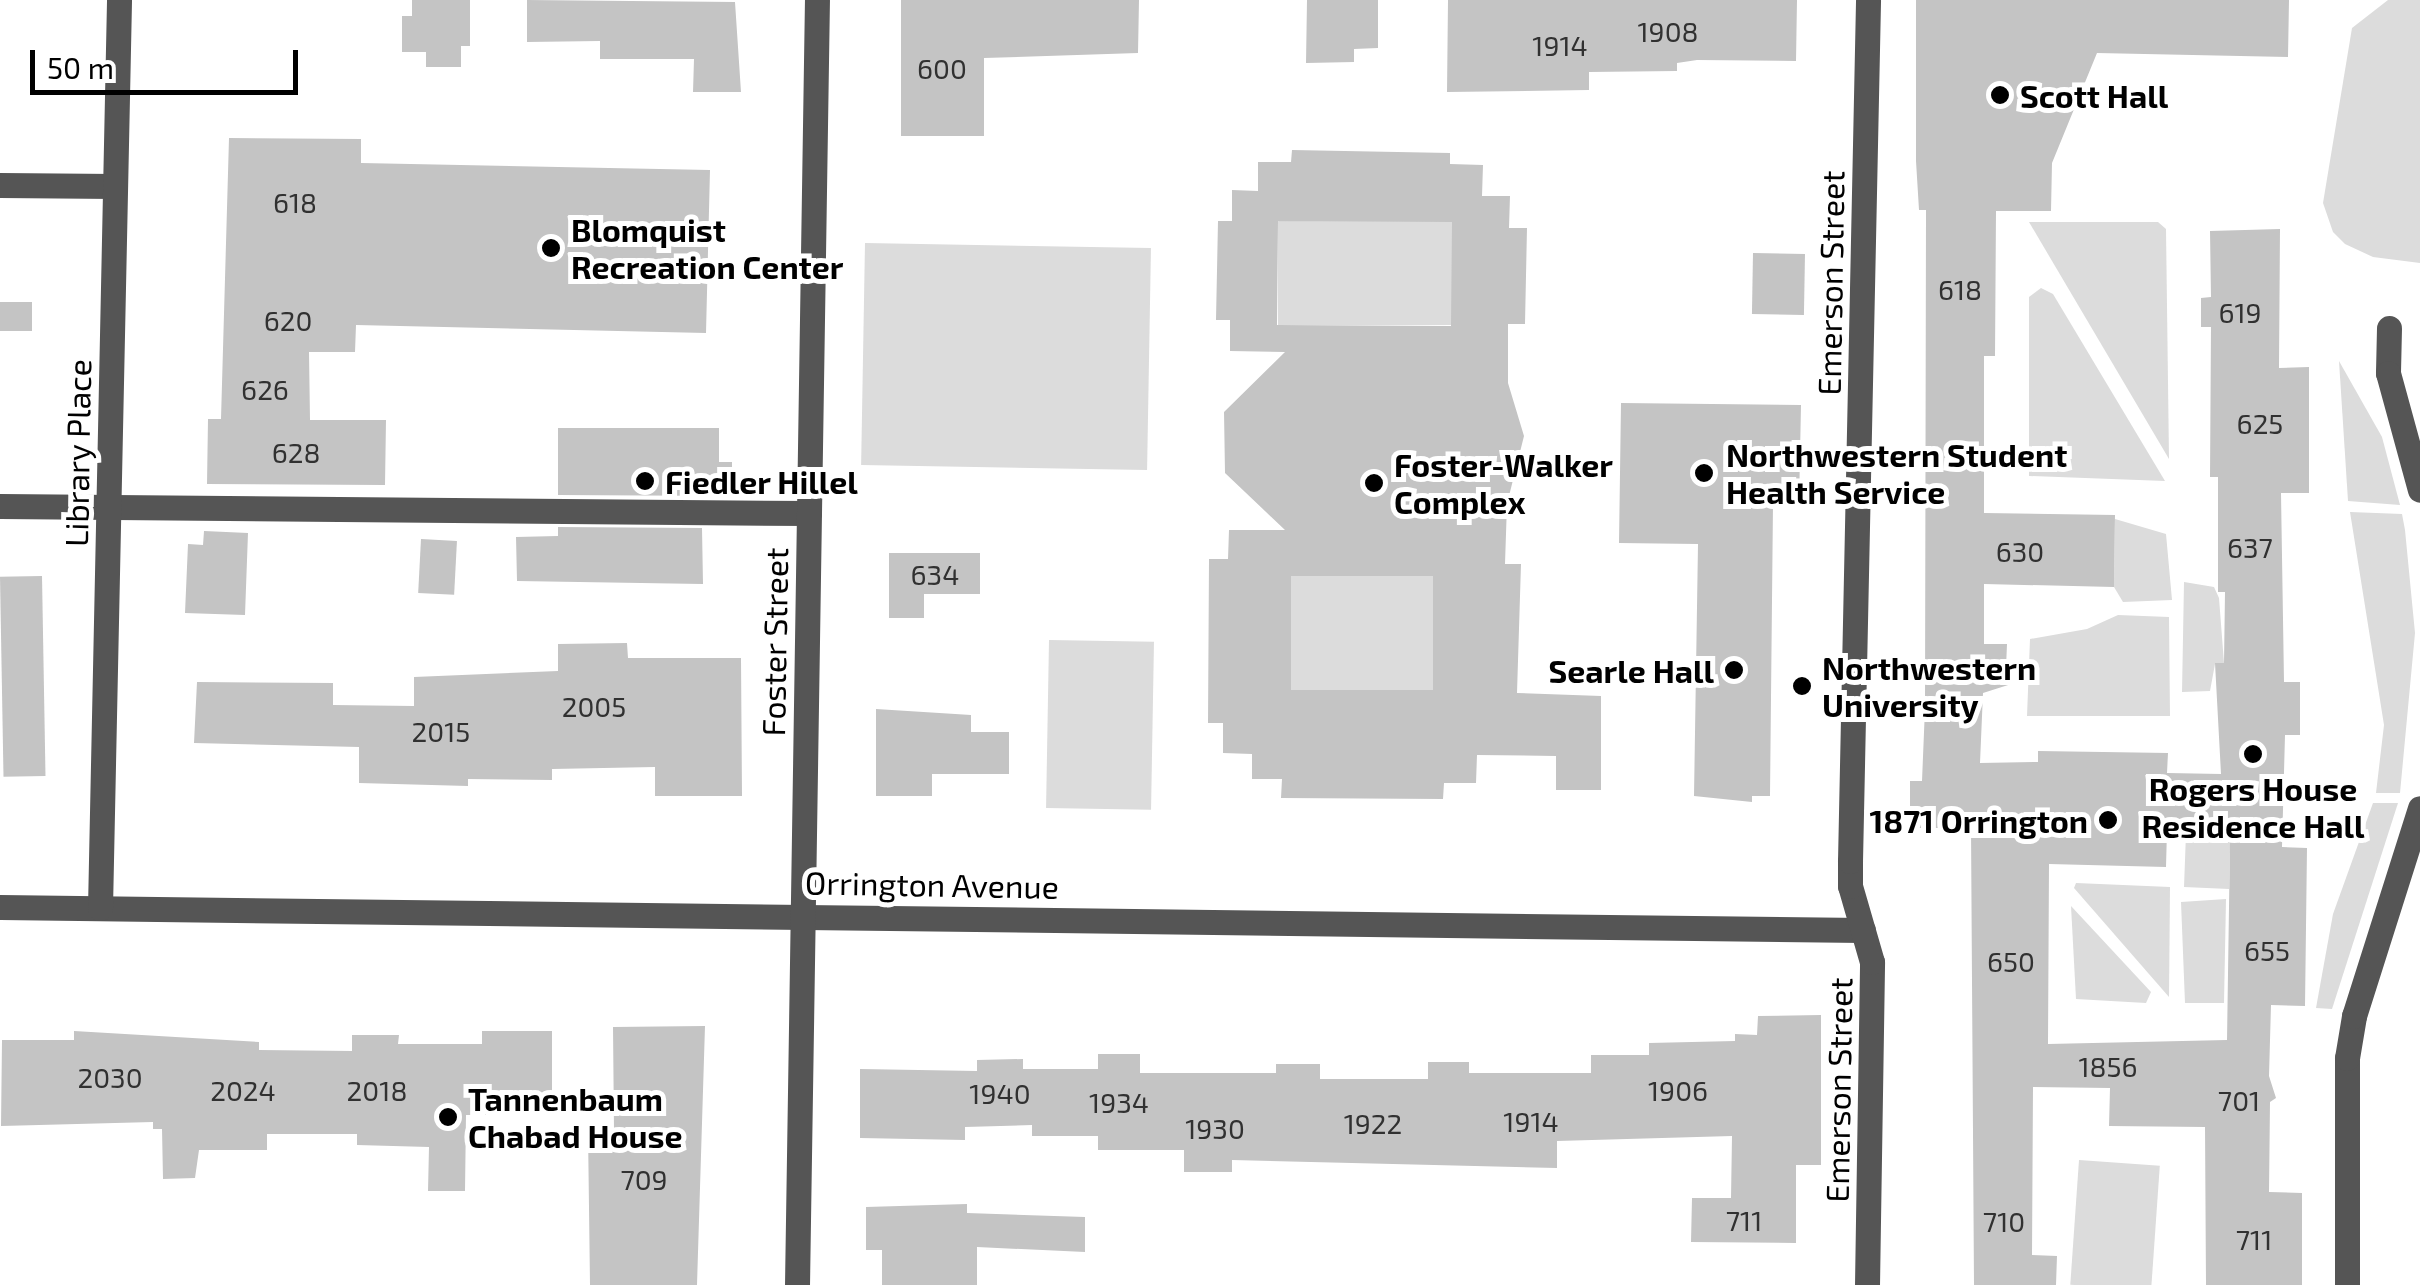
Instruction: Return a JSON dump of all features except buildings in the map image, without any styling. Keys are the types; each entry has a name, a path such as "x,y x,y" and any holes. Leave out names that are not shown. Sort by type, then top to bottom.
{"street":[{"name":"Library Place","path":"100,908 118,0"},
{"name":"Foster Street","path":"797,1285 817,0"},
{"name":"Emerson Street","path":"1867,1285 1874,1006 1850,861 1868,0"},
{"path":"0,185 115,186"},
{"path":"2389,328 2388,373 2420,490"},
{"path":"0,506 809,513"},
{"path":"2348,1285 2349,1044 2420,808"},
{"name":"Orrington Avenue","path":"0,907 1863,930"}],"shaded area":[{"path":"2388,0 2420,0 2420,263 2373,257 2345,244 2333,232 2323,203 2352,28"},
{"path":"1278,221 1452,221 1452,325 1278,325"},
{"path":"2029,222 2158,222 2166,229 2169,459"},
{"path":"865,243 1151,248 1147,470 861,465"},
{"path":"2041,288 2053,294 2165,481 2029,476 2029,297"},
{"path":"2339,361 2382,437 2400,505 2348,501"},
{"path":"2350,512 2402,514 2405,530 2415,633 2400,793 2376,793 2384,725"},
{"path":"2115,519 2166,534 2172,600 2123,602 2114,587"},
{"path":"1291,576 1433,576 1433,690 1291,690"},
{"path":"2184,582 2214,587 2219,598 2224,663 2215,664 2210,691 2182,692"},
{"path":"2118,615 2169,617 2170,716 2027,716 2030,639 2087,629"},
{"path":"1049,640 1154,642 1151,810 1046,808"},
{"path":"2373,803 2398,803 2332,1009 2316,1008 2333,914"},
{"path":"2225,830 2225,840 2242,840 2230,847 2229,889 2184,887 2186,833"},
{"path":"2076,883 2170,887 2169,997 2074,888"},
{"path":"2226,899 2224,1003 2185,1003 2181,902"},
{"path":"2071,906 2151,992 2146,1003 2076,999"},
{"path":"2079,1160 2160,1166 2151,1285 2070,1285"}],"place":[{"name":"Scott Hall","path":"2000,95"},
{"name":"Blomquist Recreation Center","path":"551,248"},
{"name":"Northwestern Student Health Service","path":"1704,473"},
{"name":"Fiedler Hillel","path":"645,481"},
{"name":"Foster-Walker Complex","path":"1374,483"},
{"name":"Searle Hall","path":"1734,670"},
{"name":"Northwestern University","path":"1802,686"},
{"name":"Rogers House Residence Hall","path":"2253,754"},
{"name":"1871 Orrington","path":"2108,820"},
{"name":"Tannenbaum Chabad House","path":"448,1117"}]}
